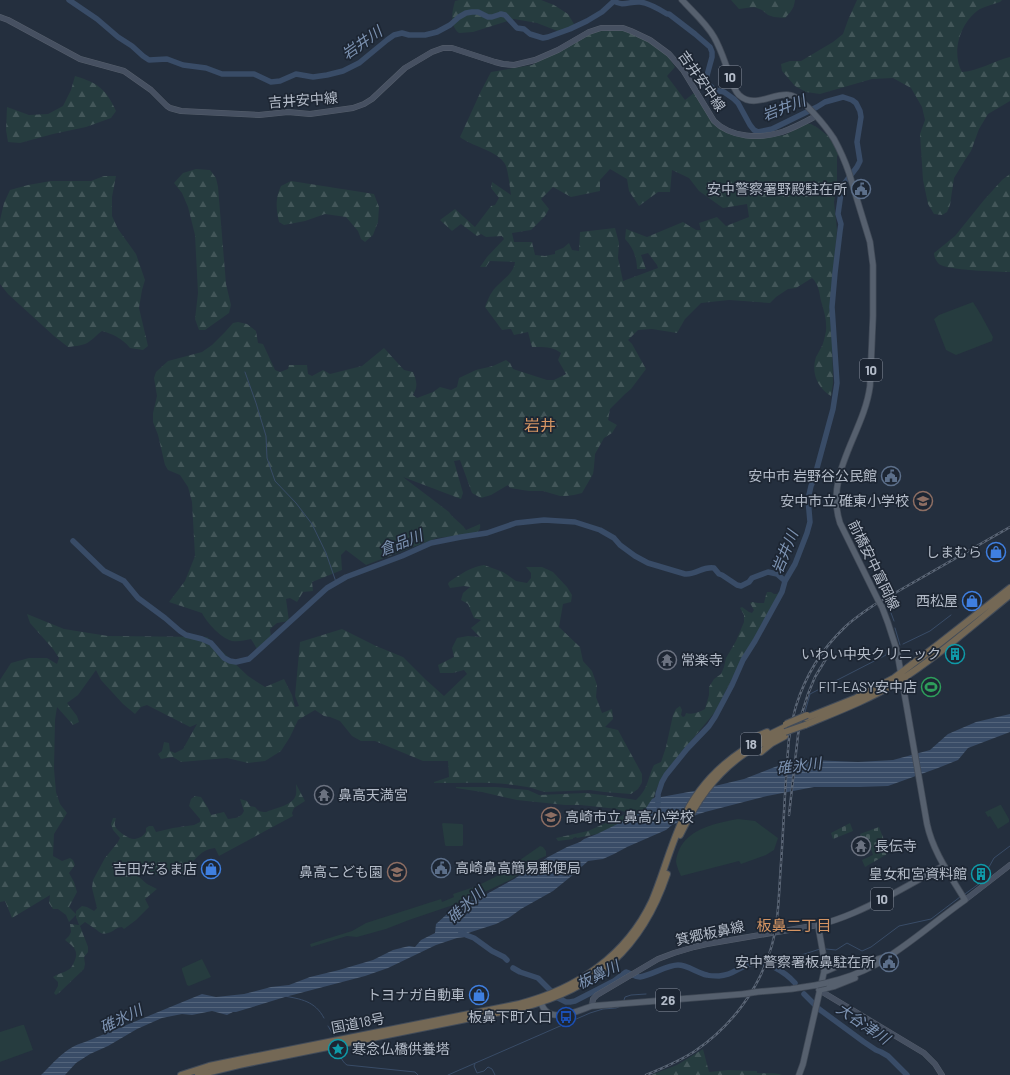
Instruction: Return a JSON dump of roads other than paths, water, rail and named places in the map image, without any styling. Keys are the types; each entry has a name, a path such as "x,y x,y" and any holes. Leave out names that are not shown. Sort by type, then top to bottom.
{"highway":[{"name":"18","path":"901,676 1010,588"},
{"name":"18","path":"655,900 682,820 702,788 721,767 743,749 766,736 830,712 901,676 939,652 1010,594"},
{"path":"750,739 785,730 830,712"},
{"name":"18","path":"540,1000 556,995 585,977 608,959 627,940 655,900 678,841 692,812 707,789 729,766 745,754 785,730"},
{"path":"761,752 785,730"},
{"name":"国道18号","path":"181,1075 210,1066 238,1060 540,1000"},
{"name":"国道18号","path":"198,1075 239,1065 521,1008 540,1000"}],"main road":[{"name":"10","path":"682,0 707,26 714,36 720,48 734,87 740,96 745,100 758,101 784,95 791,95 797,98 815,115"},
{"name":"吉井安中線","path":"0,17 80,59 124,71 151,90 167,106 181,111 259,115 288,112 315,114 352,108 364,104 372,99 405,68 432,52 443,48 452,48 495,62 514,65 535,60 558,50 589,32 601,28 623,28 650,40 669,54 683,70 714,121 719,126 729,131 742,135 770,135 791,129 815,115"},
{"name":"前橋安中富岡線","path":"815,115 833,138 849,173 870,242 873,265 873,316 870,386 867,402 841,466 835,501 840,523 882,607 894,640 931,839 943,866 963,897"},
{"path":"963,897 1010,865"},
{"name":"10","path":"818,925 841,918 865,908 943,866"},
{"name":"26","path":"540,1000 546,1011 551,1014 558,1015 570,1014 592,1006 818,988 826,983 867,968 896,952 963,897"},
{"path":"799,1075 803,1064 817,1000 818,988 824,972 824,958 818,925"},
{"name":"箕郷板鼻線","path":"592,1006 594,997 664,956 694,947 818,925"},
{"path":"818,988 835,986 858,976 880,964 896,952"},
{"path":"824,972 854,958 860,965 888,956"},
{"path":"818,988 924,1053 935,1064 942,1075"}],"water":[{"name":"碓氷川","path":"1010,714 1010,732 968,748 958,760 938,768 888,786 814,787 767,796 696,815 683,824 677,823 672,825 666,830 603,859 588,861 553,891 496,924 468,933 465,937 436,945 388,968 365,976 285,997 227,1015 212,1011 162,1018 137,1029 108,1046 90,1054 76,1063 65,1075 41,1075 71,1048 202,994 216,997 244,994 271,987 289,985 310,977 373,960 393,950 409,946 415,947 421,940 435,933 436,924 450,909 483,896 514,879 548,857 644,811 652,799 656,797 657,800 661,797 744,779 780,765 812,760 858,762 893,760 930,750 948,734 976,722"}],"waterway":[{"name":"岩井川","path":"69,0 97,19 149,60 167,59 183,65 206,68 222,74 254,74 271,82 280,81 296,74 313,77 343,71 359,63 394,35 402,33 409,35 425,35 437,32 450,25 466,13 478,12 488,17 501,14 505,15 517,28 524,29 530,34 543,38 570,29 587,21 602,12 614,1"},
{"name":"岩井川","path":"614,1 620,4 640,2 654,6 669,14 710,47 712,57 706,79 708,84 715,90 724,92 734,99 738,103 750,125 758,132 772,129 825,102 843,97 856,103 861,117 857,142 860,161 844,184 838,214 841,224 832,307 837,383 833,409 808,499 810,522 807,533 795,564 785,581 782,592 743,660 715,717 709,726 687,749 666,775 658,794 658,805"},
{"path":"245,372 266,436 267,458 275,481 296,503 312,524 326,553 336,582"},
{"name":"倉品川","path":"73,541 104,571 124,581 138,598 180,631 186,635 211,643 224,658 236,662 249,659 327,588 346,577 402,556 431,543 487,533 516,523 544,520 575,522 600,530 614,538 620,545 635,556 648,563 685,574 693,573 706,568 714,568 719,574 741,586 749,582 752,578 768,572 777,574 785,581"},
{"path":"890,610 894,621"},
{"path":"903,644 930,631 951,615"},
{"path":"895,628 900,645"},
{"path":"805,712 810,694 886,655 887,650"},
{"path":"965,894 980,883 994,858 1010,846"},
{"path":"826,949 836,950 847,943 862,951 871,947 899,926 931,919 960,897"},
{"name":"板鼻川","path":"461,932 474,938 507,960"},
{"path":"770,966 820,949"},
{"name":"板鼻川","path":"513,968 538,978 558,998 566,1002 575,1001 614,981 626,972 640,977 674,965 685,966 700,973 719,976 732,973 750,964 762,963 781,971 795,983"},
{"path":"624,1000 625,997 631,995 646,994"},
{"name":"大谷津川","path":"804,994 819,1009 864,1042 888,1056 907,1075"},
{"path":"284,996 312,1004 324,1018"},
{"path":"448,1075 590,1013 621,1006"},
{"path":"328,1026 334,1036"},
{"path":"339,1049 341,1058 347,1065 415,1072 418,1075"},
{"path":"475,1064 474,1066 477,1073 484,1071 488,1067 492,1069 495,1075"}],"railway":[{"path":"646,1075 689,1055 721,1030 743,1005 767,961 772,945 777,914 789,739 796,706 804,685 815,664 836,636 847,625 874,605 1010,527"},
{"path":"789,815 802,713 815,677 829,654"}],"place":[{"name":"安中警察署野殿駐在所","path":"861,189"},
{"name":"安中市 岩野谷公民館","path":"891,476"},
{"name":"安中市立 碓東小学校","path":"923,501"},
{"name":"しまむら","path":"996,552"},
{"name":"西松屋","path":"972,601"},
{"name":"いわい中央クリニック","path":"955,654"},
{"name":"常楽寺","path":"667,660"},
{"name":"FIT-EASY安中店","path":"931,687"},
{"name":"鼻高天満宮","path":"324,795"},
{"name":"高崎市立 鼻高小学校","path":"551,817"},
{"name":"長伝寺","path":"861,846"},
{"name":"高崎鼻高簡易郵便局","path":"441,868"},
{"name":"吉田だるま店","path":"211,869"},
{"name":"鼻高こども園","path":"397,872"},
{"name":"皇女和宮資料館","path":"981,874"},
{"name":"安中警察署板鼻駐在所","path":"889,962"},
{"name":"トヨナガ自動車","path":"479,995"},
{"name":"板鼻下町入口","path":"566,1017"},
{"name":"寒念仏橋供養塔","path":"338,1049"}],"district":[{"name":"岩井","path":"540,425"},
{"name":"板鼻二丁目","path":"794,926"}]}
